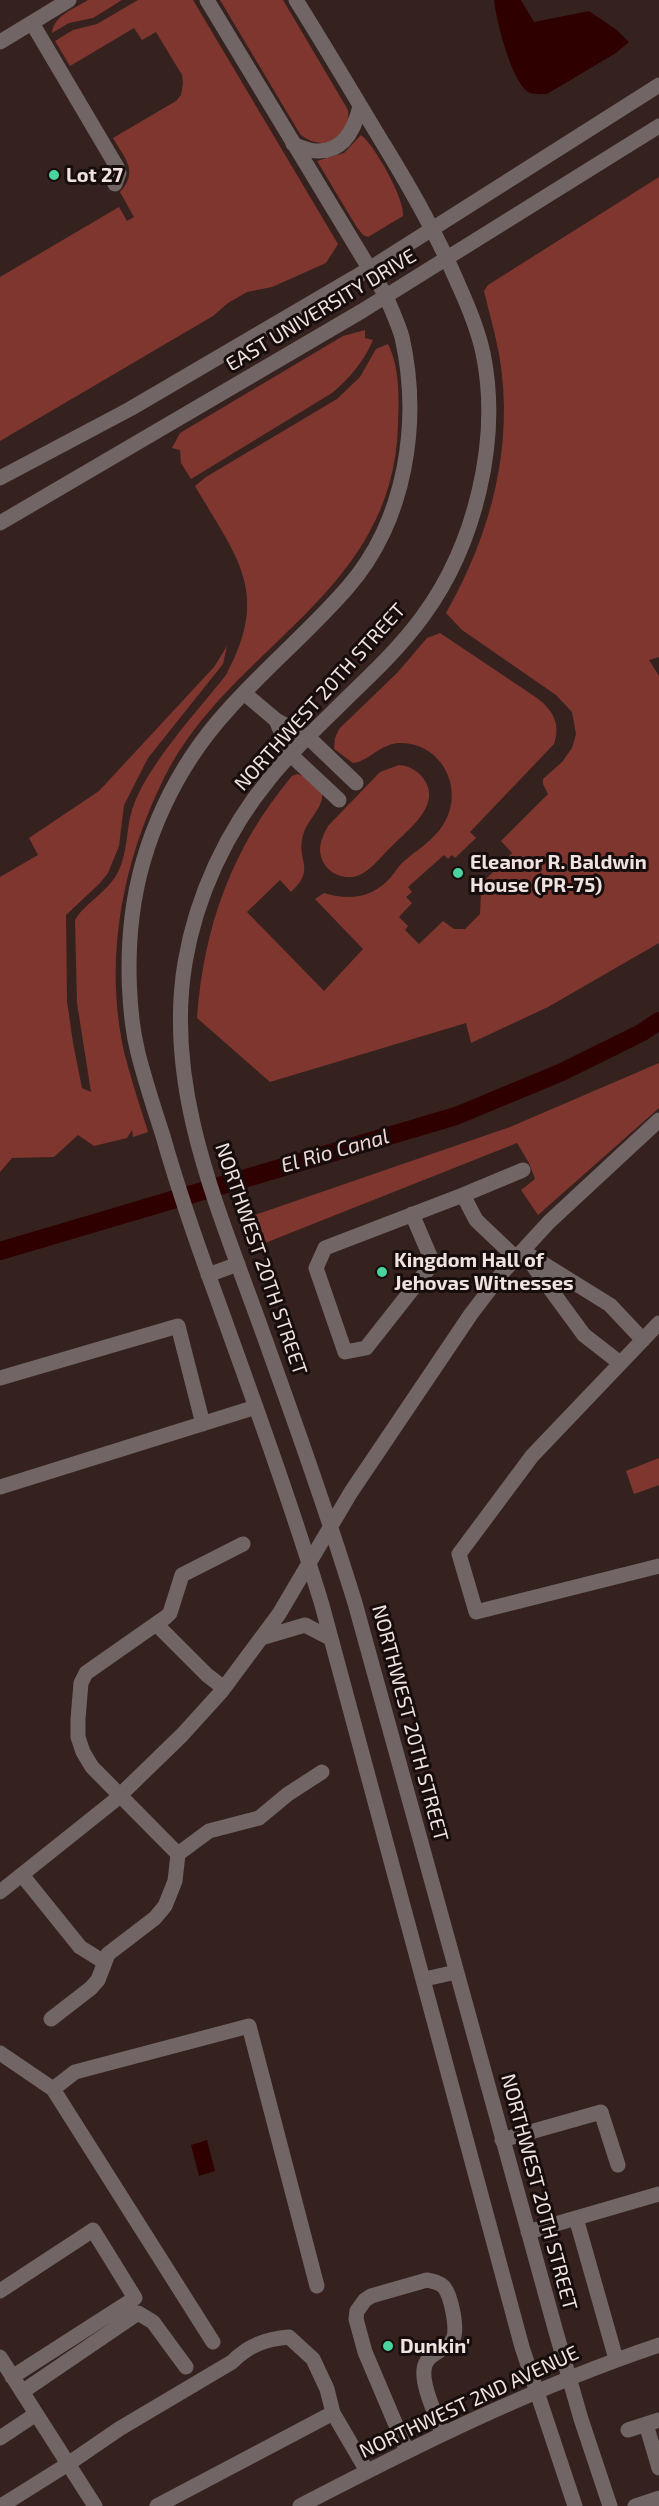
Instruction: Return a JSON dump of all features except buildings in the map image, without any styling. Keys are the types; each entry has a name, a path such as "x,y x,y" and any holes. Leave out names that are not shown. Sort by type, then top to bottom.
{"street":[{"path":"0,42 69,0"},
{"path":"207,0 386,297 401,334 409,388 410,419 407,453 400,486 390,517 374,550 347,588 244,693 206,737 171,793 156,823 138,883 132,918 130,983 137,1049 190,1224 309,1563 536,2392 575,2506"},
{"name":"NORTHWEST 20TH STREET","path":"296,0 434,229 448,259 476,327 487,381 488,426 484,461 470,522 450,571 422,617 390,655 291,755 253,800 220,857 204,893 186,961 180,1025 185,1091 205,1167 355,1603 569,2378 610,2506"},
{"path":"32,23 117,167 119,173 115,184"},
{"name":"EAST UNIVERSITY DRIVE","path":"0,478 148,399 369,269 659,85"},
{"path":"293,144 316,151 330,149 343,142 356,126 360,106"},
{"name":"EAST UNIVERSITY DRIVE","path":"0,522 386,297 659,126"},
{"path":"244,693 276,720 308,737 356,783"},
{"path":"276,720 291,755 339,800"},
{"path":"2,1886 22,1875 120,1795 182,1735 224,1688 261,1638 309,1563 330,1525 471,1314 549,1222 597,1175 659,1120"},
{"path":"412,1214 433,1263 366,1348 345,1352 316,1268 325,1248 523,1170"},
{"path":"463,1195 476,1220 519,1255 610,1305 643,1340"},
{"path":"519,1255 584,1335 620,1364"},
{"path":"208,1275 238,1264"},
{"path":"659,1323 532,1456 459,1554 476,1612 659,1566"},
{"path":"0,1378 178,1326 203,1424"},
{"path":"0,1487 256,1407"},
{"path":"51,2019 91,1988 98,1980 104,1962 119,1944 155,1918 165,1906 176,1881 177,1854 92,1767 78,1737 81,1683 86,1672 170,1613 182,1575 243,1544"},
{"path":"156,1624 207,1675 224,1688"},
{"path":"261,1638 294,1627 305,1626 330,1638"},
{"path":"177,1854 209,1831 259,1818 288,1794 322,1772"},
{"path":"22,1875 80,1947 104,1962"},
{"path":"424,1979 456,1972"},
{"path":"53,2089 75,2072 249,2026 317,2286"},
{"path":"0,2052 53,2089 213,2342"},
{"path":"502,2140 601,2112 618,2165"},
{"path":"528,2232 659,2194"},
{"path":"576,2218 615,2359"},
{"path":"0,2291 93,2229 135,2298 12,2377"},
{"path":"406,2451 365,2352 356,2319 360,2305 371,2296 427,2280 434,2281 444,2288 454,2315 454,2335 452,2340 437,2350 427,2362 424,2370 425,2381 442,2433"},
{"path":"22,2392 138,2313 153,2322 186,2367"},
{"path":"2,2506 119,2429 232,2362 243,2351 267,2339 289,2337 313,2359 327,2389 333,2413 366,2472"},
{"name":"NORTHWEST 2ND AVENUE","path":"300,2506 442,2433 615,2359 659,2345"},
{"path":"0,2357 95,2506"},
{"path":"158,2506 333,2413"},
{"path":"0,2438 36,2414"},
{"path":"628,2430 652,2422 659,2468"},
{"path":"636,2506 659,2498"}],"shaded area":[{"path":"88,0 122,0 93,18 69,23 52,33 56,22 61,17"},
{"path":"138,0 193,0 338,244 326,263 272,287 247,292 228,303 213,316 0,441 0,277 119,207 127,221 134,217 120,192 129,178 128,165 113,138 176,101 181,95 182,75 156,32 142,40 134,28 70,66 55,41 73,30 97,24"},
{"path":"220,0 283,0 348,110 348,120 340,136 326,143 309,140 300,134"},
{"path":"494,0 521,0 534,22 589,11 617,30 629,42 616,53 547,94 530,93 522,85 510,63 501,35"},
{"path":"361,135 367,140 388,173 403,209 403,216 368,237 363,235 356,226 317,161 344,153"},
{"path":"659,177 659,657 649,660 659,676 659,943 548,1007 471,1043 466,1023 270,1082 197,1018 206,951 225,889 237,860 253,831 292,776 297,774 308,779 319,787 322,794 321,803 304,832 303,876 291,892 280,880 247,912 324,991 363,949 315,899 324,893 342,897 360,896 384,884 402,863 435,836 449,811 452,797 446,770 427,750 414,745 391,744 353,763 334,749 339,729 398,672 427,638 440,633 537,698 551,713 557,730 554,744 470,832 476,838 455,858 452,855 448,859 444,855 408,887 412,892 406,897 412,903 399,917 408,926 405,930 419,944 443,921 454,929 465,929 480,914 481,893 477,888 512,853 501,841 548,794 543,779 562,762 572,748 576,734 572,712 556,695 462,630 446,613 476,552 487,520 501,455 504,422 503,388 499,354 484,291 488,285"},
{"path":"365,330 365,338 373,340 369,348 356,369 332,393 191,479 181,463 180,450 172,448 180,433 343,336"},
{"path":"388,344 397,373 398,424 390,483 369,533 340,576 305,615 228,690 193,731 164,778 137,846 120,917 116,954 116,990 127,1063 148,1132 133,1137 132,1130 127,1138 94,1146 78,1135 54,1157 12,1158 0,1172 0,877 38,855 29,838 99,791 214,667 227,646 223,664 148,758 124,805 119,846 108,873 66,915 67,1001 82,1088 91,1092 77,1003 75,920 114,879 124,857 132,810 139,793 173,740 226,675 239,646 246,621 247,598 243,576 224,534 195,486 206,477 337,399 360,377 376,349"},
{"path":"399,765 409,767 418,773 428,788 429,797 421,815 407,832 364,872 353,877 334,873 325,865 320,850 328,826 380,772"},
{"path":"659,1063 659,1108 538,1215 521,1190 535,1179 517,1143 260,1245 249,1217 510,1127"},
{"path":"659,1458 659,1485 634,1494 626,1471"},
{"path":"207,2140 215,2171 199,2176 191,2145"}],"waterway":[{"name":"El Rio Canal","path":"0,1251 456,1116 562,1072 641,1033 659,1021"}],"place":[{"name":"Lot 27","path":"54,175"},
{"name":"Eleanor R. Baldwin House (PR-75)","path":"458,873"},
{"name":"Kingdom Hall of Jehovas Witnesses","path":"382,1272"},
{"name":"Dunkin'","path":"388,2346"}]}
